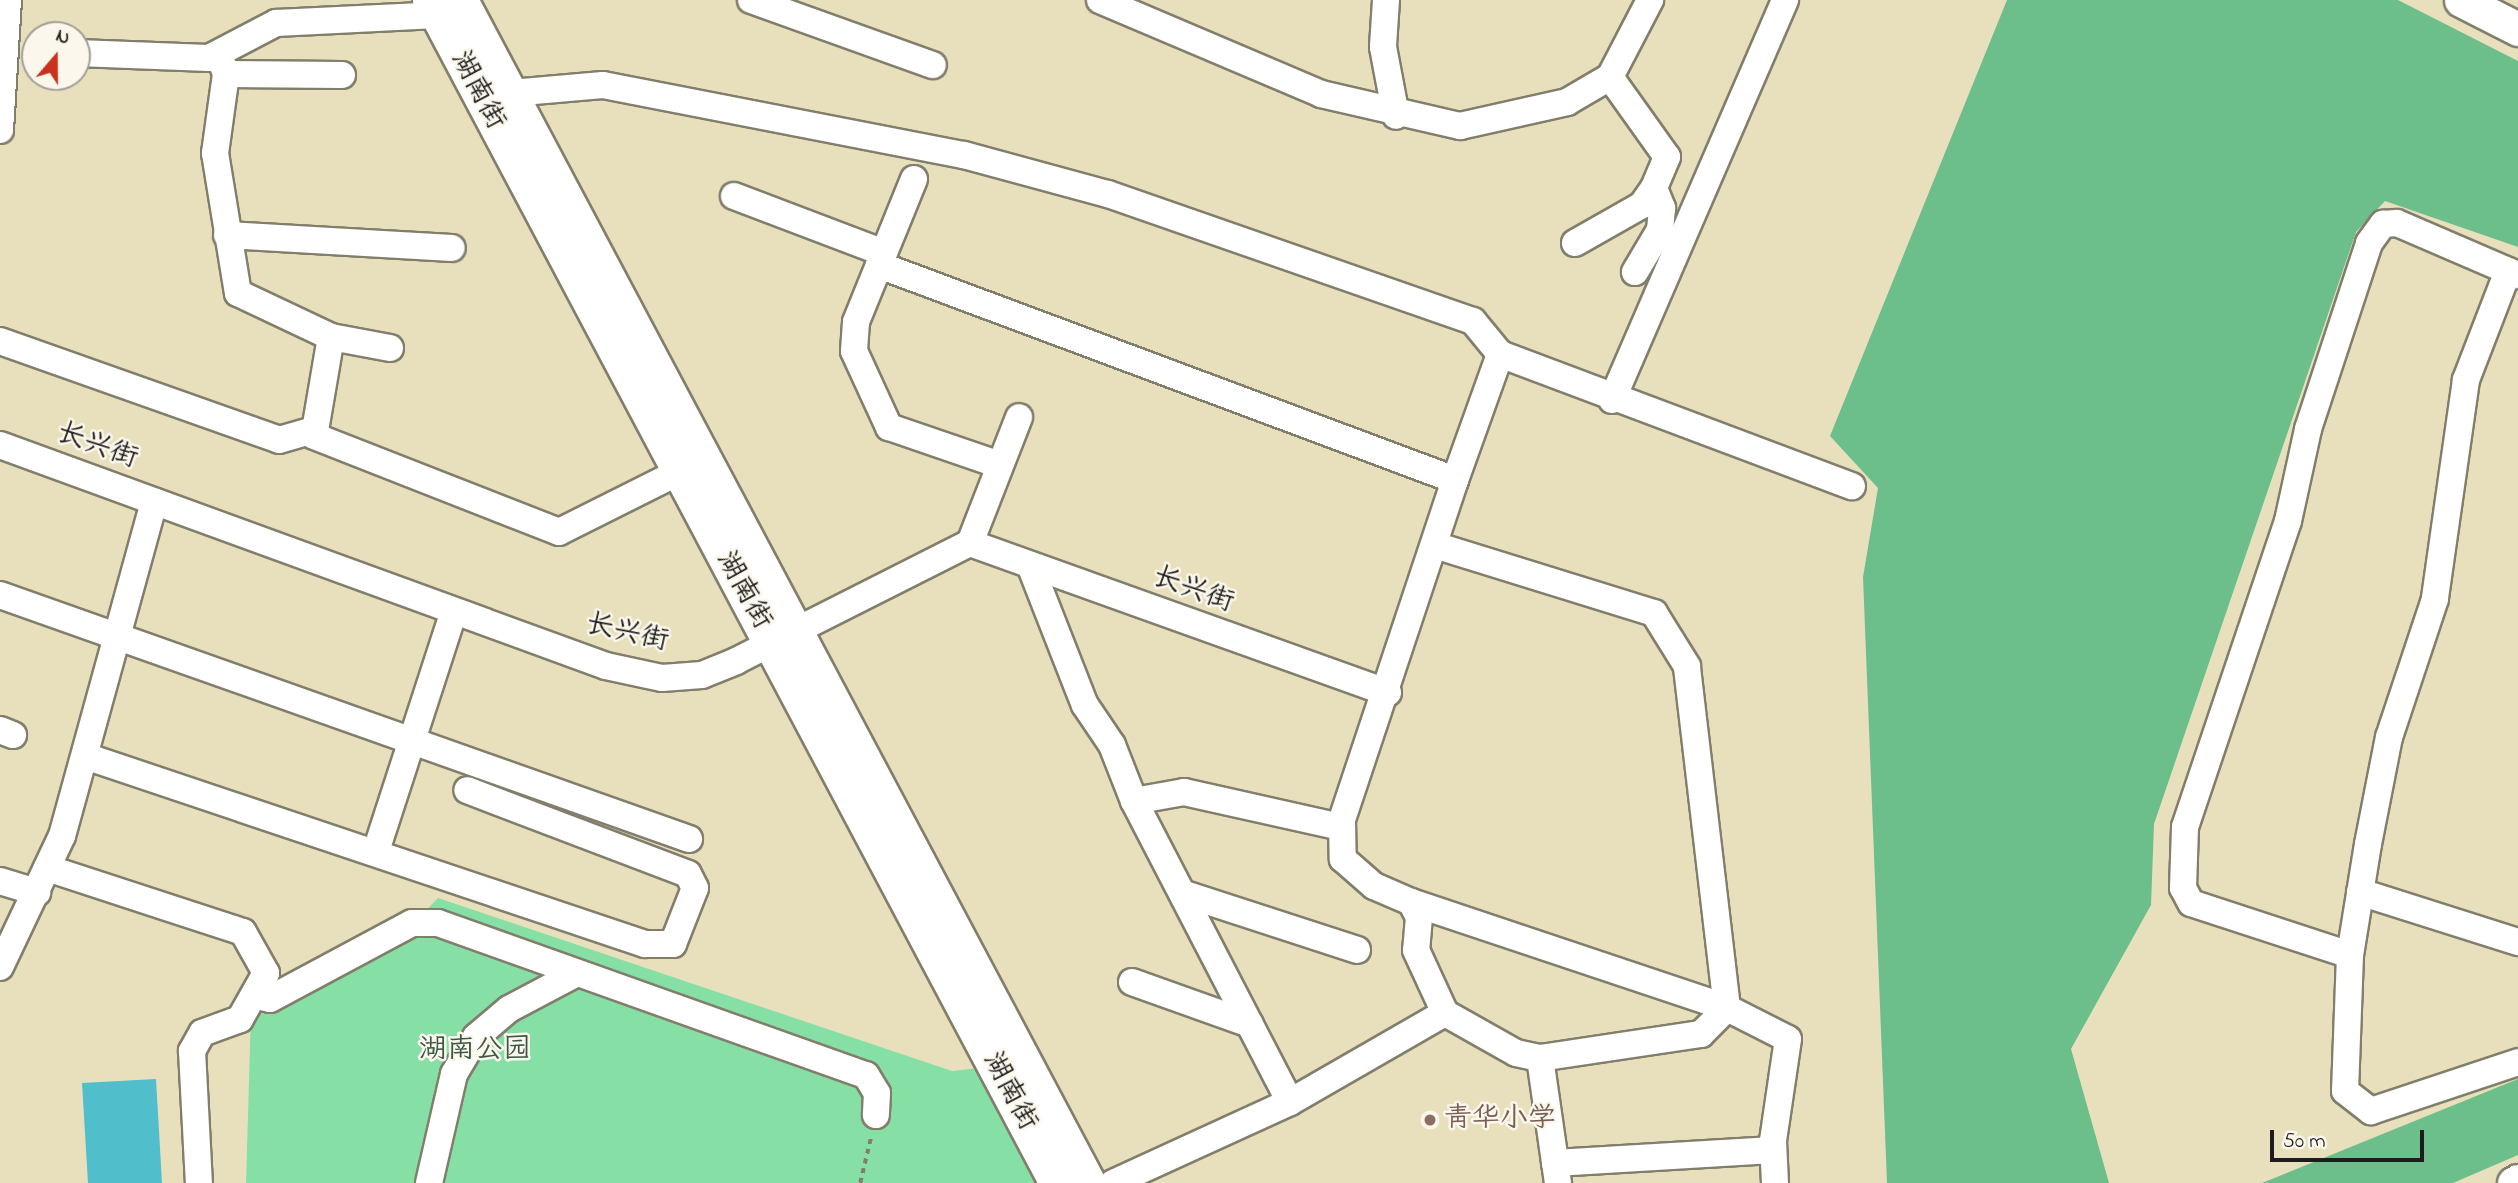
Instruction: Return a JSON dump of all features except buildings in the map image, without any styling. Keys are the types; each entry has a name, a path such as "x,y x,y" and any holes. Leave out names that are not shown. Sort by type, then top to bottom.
{"main road":[{"path":"2460,0 2518,29"},
{"name":"湖南街","path":"442,5 511,93 1056,1183"},
{"name":"湖南街","path":"442,5 679,472 783,634 1089,1183"}],"street":[{"path":"0,130 8,0"},
{"path":"751,0 933,65"},
{"path":"1100,0 1342,100 1396,116 1460,127 1567,102 1610,77 1650,0"},
{"path":"1386,0 1386,66 1396,116"},
{"path":"1612,400 1785,0"},
{"path":"390,348 331,337 238,293 215,153 222,63 276,23 442,5"},
{"path":"91,54 209,58 222,63 342,75"},
{"path":"1342,100 1386,66"},
{"path":"1576,243 1642,205 1654,188 1667,157 1610,77"},
{"path":"511,93 603,85 964,155 1108,194 1473,321 1500,354 1612,400 1852,486"},
{"path":"914,179 856,322 854,351 889,427 1000,465"},
{"path":"1635,272 1660,230 1662,208 1654,188"},
{"path":"734,196 881,259 1455,480"},
{"path":"2350,955 2191,903 2183,888 2185,827 2288,521 2308,429 2368,243 2383,224 2397,223 2513,273 2466,380 2435,599 2389,737 2350,955 2345,1091 2371,1111 2518,1062"},
{"path":"227,235 452,248"},
{"path":"331,337 314,436 559,531 679,472"},
{"path":"0,341 279,440 315,430"},
{"path":"1500,354 1455,480 1388,693 1340,827 1343,859 1374,886 1411,902 1727,1008 1788,1039 1773,1150 1775,1183"},
{"path":"970,543 1019,417"},
{"name":"长兴街","path":"0,445 606,666 662,678 702,675 970,543 1388,693"},
{"path":"0,967 42,880 85,756 120,636 154,501"},
{"path":"1434,545 1654,613 1687,666 1727,1008"},
{"path":"1030,565 1085,705 1112,745 1134,801 1290,1102"},
{"path":"0,595 689,839"},
{"path":"376,851 410,739 454,611"},
{"path":"85,756 376,851 645,944 673,944 695,888 688,874 467,790"},
{"path":"1134,801 1184,792 1340,827"},
{"path":"0,881 42,880 243,932 265,973 257,996 240,1019 202,1033 192,1051 199,1183"},
{"path":"2360,892 2518,942"},
{"path":"1182,893 1357,950"},
{"path":"1411,902 1419,916 1416,950 1445,1013 1516,1053 1541,1058 1701,1034 1727,1008"},
{"path":"257,996 270,999 412,923 438,923 866,1075 877,1093 876,1115"},
{"path":"429,1183 454,1074 475,1037 509,1009 577,973"},
{"path":"1132,982 1250,1024"},
{"path":"1113,1183 1290,1102 1445,1013"},
{"path":"1541,1058 1557,1173 1773,1150"}],"path":[{"path":"860,1183 876,1115"}],"green space":[{"path":"2007,0 2398,0 2518,61 2518,247 2385,201 2356,232 2154,824 2151,905 2071,1049 2109,1183 1887,1183 1863,577 1878,488 1830,436"},
{"name":"湖南公园","path":"438,898 952,1071 979,1068 1040,1183 246,1183 251,1012 267,1014 382,956"},
{"path":"2518,1079 2518,1155 2453,1183 2262,1183"}],"water":[{"path":"156,1079 162,1183 88,1183 82,1083"}],"place":[{"name":"青华小学","path":"1430,1120"}]}
